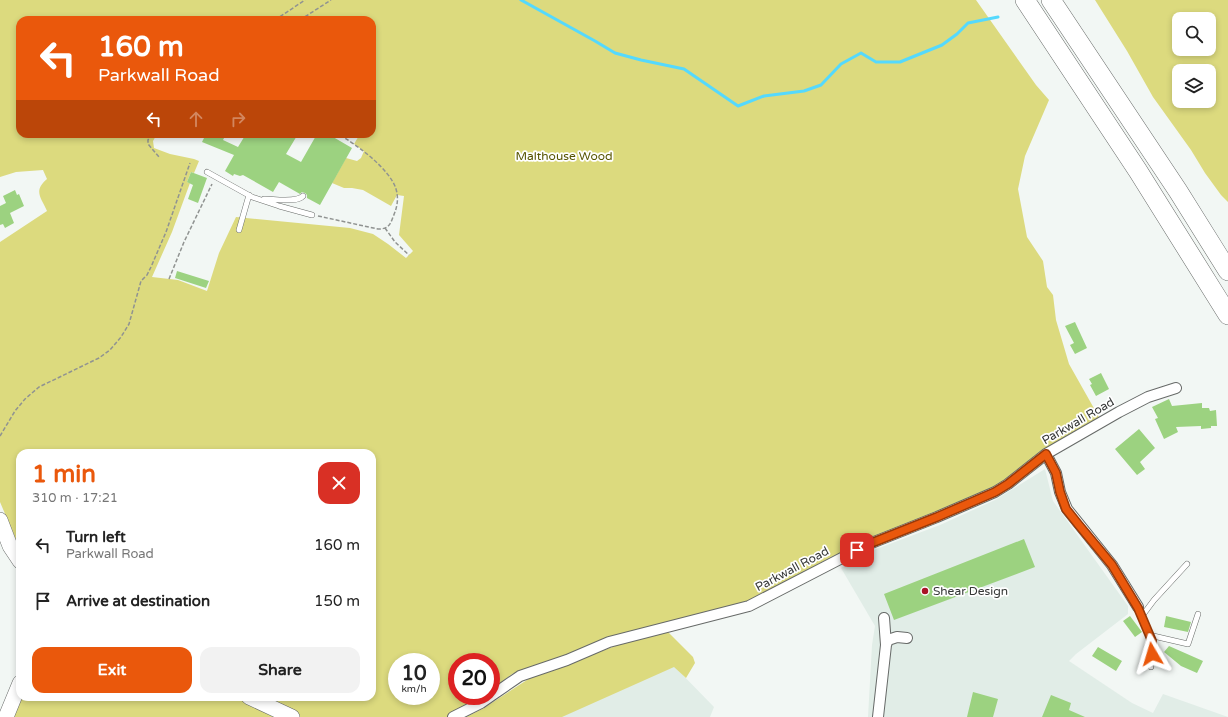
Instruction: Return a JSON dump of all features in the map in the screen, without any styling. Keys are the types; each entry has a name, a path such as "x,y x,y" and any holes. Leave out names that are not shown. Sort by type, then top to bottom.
{"highway":[{"path":"1025,0 1138,171 1228,315"},
{"path":"1051,0 1178,191 1228,271"}],"main road":[{"path":"1,526 16,555"},
{"path":"6,717 16,693"},
{"path":"257,701 292,717"}],"street":[{"name":"Parkwall Road","path":"500,690 520,676 567,660 609,642 750,606 869,544 995,492 1008,484 1046,454 1124,409 1148,397 1176,388"},
{"path":"1046,454 1056,473 1060,492 1066,509 1112,565 1140,612"},
{"path":"878,717 886,645 884,618"},
{"path":"886,645 888,640 897,637 907,638"},
{"name":"Parkwall Road","path":"453,717 477,705"}],"lane":[{"path":"207,172 257,199 312,215"},
{"path":"239,230 249,195"},
{"path":"257,199 295,200 301,199 303,196"},
{"path":"1151,667 1152,641 1140,612 1154,600 1187,564"},
{"path":"1149,635 1188,644 1198,614"}],"path":[{"path":"281,16 305,0"},
{"path":"306,16 331,0"},
{"path":"149,138 148,144 159,157"},
{"path":"312,215 378,229 385,228 392,221 396,211 396,188 388,176 364,151 344,138"},
{"path":"0,436 15,411 25,399 39,387 61,375 99,358 110,350 122,337 129,324 141,281 147,275 166,232 190,163"},
{"path":"169,279 184,242 215,176"},
{"path":"385,228 395,242 409,255"}],"shaded area":[{"path":"1045,469 1053,501 1128,606 1128,614 1069,661 1132,703 1153,713 1163,694 1228,717 868,717 872,645 875,626 841,568 871,551 940,525 995,500"},
{"path":"674,666 714,707 710,717 554,717 596,701"}],"green space":[{"name":"Malthouse Wood","path":"0,0 976,0 1036,85 1049,100 1025,156 1018,189 1027,237 1043,261 1047,287 1053,295 1056,320 1069,364 1100,419 995,488 831,557 753,600 601,642 512,674 500,683 500,653 448,653 448,705 469,705 448,717 300,717 265,701 376,701 376,449 16,449 16,540 0,502 0,242 47,211 39,191 40,187 47,179 43,170 16,172 0,177","holes":["16,16 376,16 376,138 358,138 354,144 364,151 361,158 357,161 346,158 332,183 344,188 363,190 391,206 397,195 404,196 399,235 413,251 406,258 373,234 350,228 236,217 219,253 207,291 178,280 152,277 172,232 190,183 187,182 191,172 194,173 199,161 170,154 154,148 153,141 155,138 16,138"]},
{"path":"1095,0 1228,0 1228,202 1205,173 1191,150 1153,97 1127,51"},
{"path":"668,632 693,657 695,663 686,678 674,667 562,717 466,717 489,705 500,705 500,698 530,678 618,645"},
{"path":"18,701 248,701 282,717 11,717"}],"building":[{"path":"204,138 224,138 223,140 238,147 244,138 296,138 286,154 301,162 315,138 335,138 352,148 320,205 307,198 305,193 302,192 300,194 279,182 273,192 243,175 240,176 234,174 233,176 225,171 234,155 202,142"},
{"path":"191,172 207,178 198,203 188,199 193,185 187,182"},
{"path":"15,190 17,195 19,194 24,206 10,213 14,223 5,228 3,224 0,225 0,206 6,203 3,196"},
{"path":"177,271 209,281 206,288 175,278"},
{"path":"1075,322 1087,348 1075,354 1070,345 1074,343 1065,326"},
{"path":"1101,373 1109,389 1096,396 1090,385 1092,384 1089,379"},
{"path":"1169,399 1172,406 1202,403 1202,408 1209,408 1210,411 1216,410 1217,426 1201,429 1201,426 1176,427 1178,432 1164,439 1155,419 1158,418 1152,407"},
{"path":"1139,429 1155,448 1140,462 1145,469 1137,475 1115,449"},
{"path":"1024,539 1035,567 894,620 884,594"},
{"path":"1130,616 1142,632 1135,637 1123,621"},
{"path":"1166,616 1191,622 1188,632 1164,627"},
{"path":"1169,646 1203,661 1197,673 1181,666 1164,652"},
{"path":"1098,647 1122,661 1116,671 1092,656"},
{"path":"973,692 998,699 993,717 967,717"},
{"path":"1051,695 1071,703 1069,710 1085,717 1042,717"}],"waterway":[{"path":"521,0 615,53 684,69 738,106 764,96 804,91 821,85 841,64 861,53 876,62 900,62 942,45 957,34 968,23 998,17"}],"place":[{"name":"Shear Design","path":"925,591"}],"route":[{"path":"857,550 995,492 1008,484 1046,454 1056,473 1060,492 1066,509 1112,565 1138,608 1152,641 1152,654"}]}
